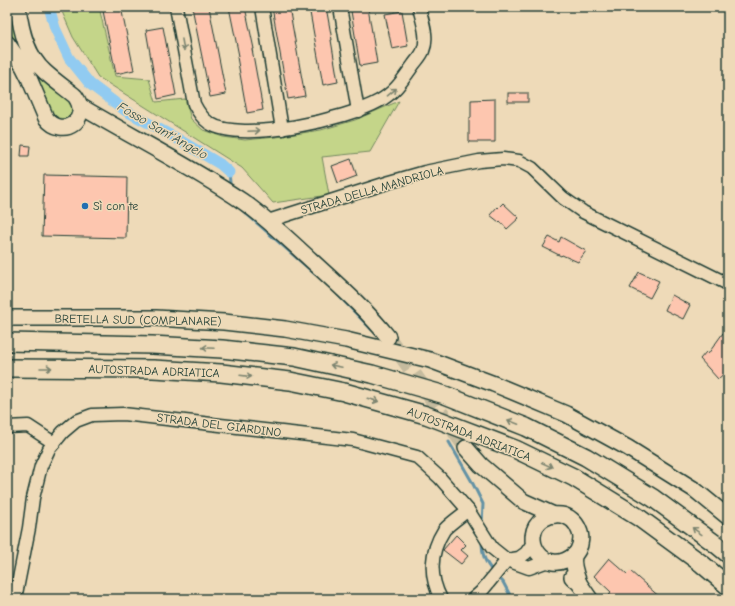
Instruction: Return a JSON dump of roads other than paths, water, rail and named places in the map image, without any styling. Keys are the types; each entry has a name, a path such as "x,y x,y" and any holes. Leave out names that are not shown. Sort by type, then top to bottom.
{"highway":[{"name":"AUTOSTRADA ADRIATICA","path":"7,342 152,345 222,349 302,359 372,374 445,395 526,428 586,457 653,498 728,554"},
{"name":"AUTOSTRADA ADRIATICA","path":"7,368 153,369 221,373 290,381 344,392 426,415 515,449 573,476 638,516 702,564 728,586"}],"main road":[{"path":"18,7 24,36 34,59 45,72 79,100 81,111 76,121"},
{"path":"7,43 23,66 49,122 58,127 63,127 76,121 90,118 101,118"},
{"path":"80,106 218,185 244,202 268,221 359,304 388,337"},
{"name":"BRETELLA SUD (COMPLANARE)","path":"7,318 156,318 224,322 285,329 346,340 430,360 494,384 566,414 628,448 694,490 728,517"},
{"path":"466,448 481,465 523,500 554,515"},
{"path":"523,500 536,528"},
{"path":"552,562 563,562 569,559 574,555 581,542 581,535 574,522 562,515 554,515 540,521 533,535 533,544 541,557 552,562 579,583 590,599"},
{"path":"574,555 575,569 579,583"}],"street":[{"path":"176,7 194,104 200,115 209,124 223,129 249,131 282,129 339,116 379,101 390,94 399,86 422,52 426,38 419,7"},
{"path":"262,7 282,129"},
{"path":"340,7 358,110"},
{"name":"STRADA DELLA MANDRIOLA","path":"268,221 425,172 479,161 503,159 519,161 532,168 563,198 583,212 728,284"},
{"name":"STRADA DEL GIARDINO","path":"15,599 29,528 34,492 41,466 49,449 63,432 76,421 92,415 123,414 353,440 417,457 440,478 468,510 492,548 507,560 529,568 552,562"},
{"path":"7,427 28,426 54,443"},
{"path":"441,599 436,589 432,571 435,549 445,529 468,510"},
{"path":"473,599 481,592 507,560 519,558 533,544"}],"waterway":[{"name":"Fosso Sant'Angelo","path":"49,7 55,28 69,58 90,84 126,111 220,164 229,172"},
{"path":"229,172 230,183"},
{"path":"241,209 315,274"},
{"path":"338,295 372,330"},
{"path":"449,442 483,504 482,524"},
{"path":"482,540 484,558 494,573"},
{"path":"498,577 503,582 512,599"}],"tunnel":[{"path":"388,337 466,448"}],"place":[{"name":"Sì con te","path":"85,206"}]}
